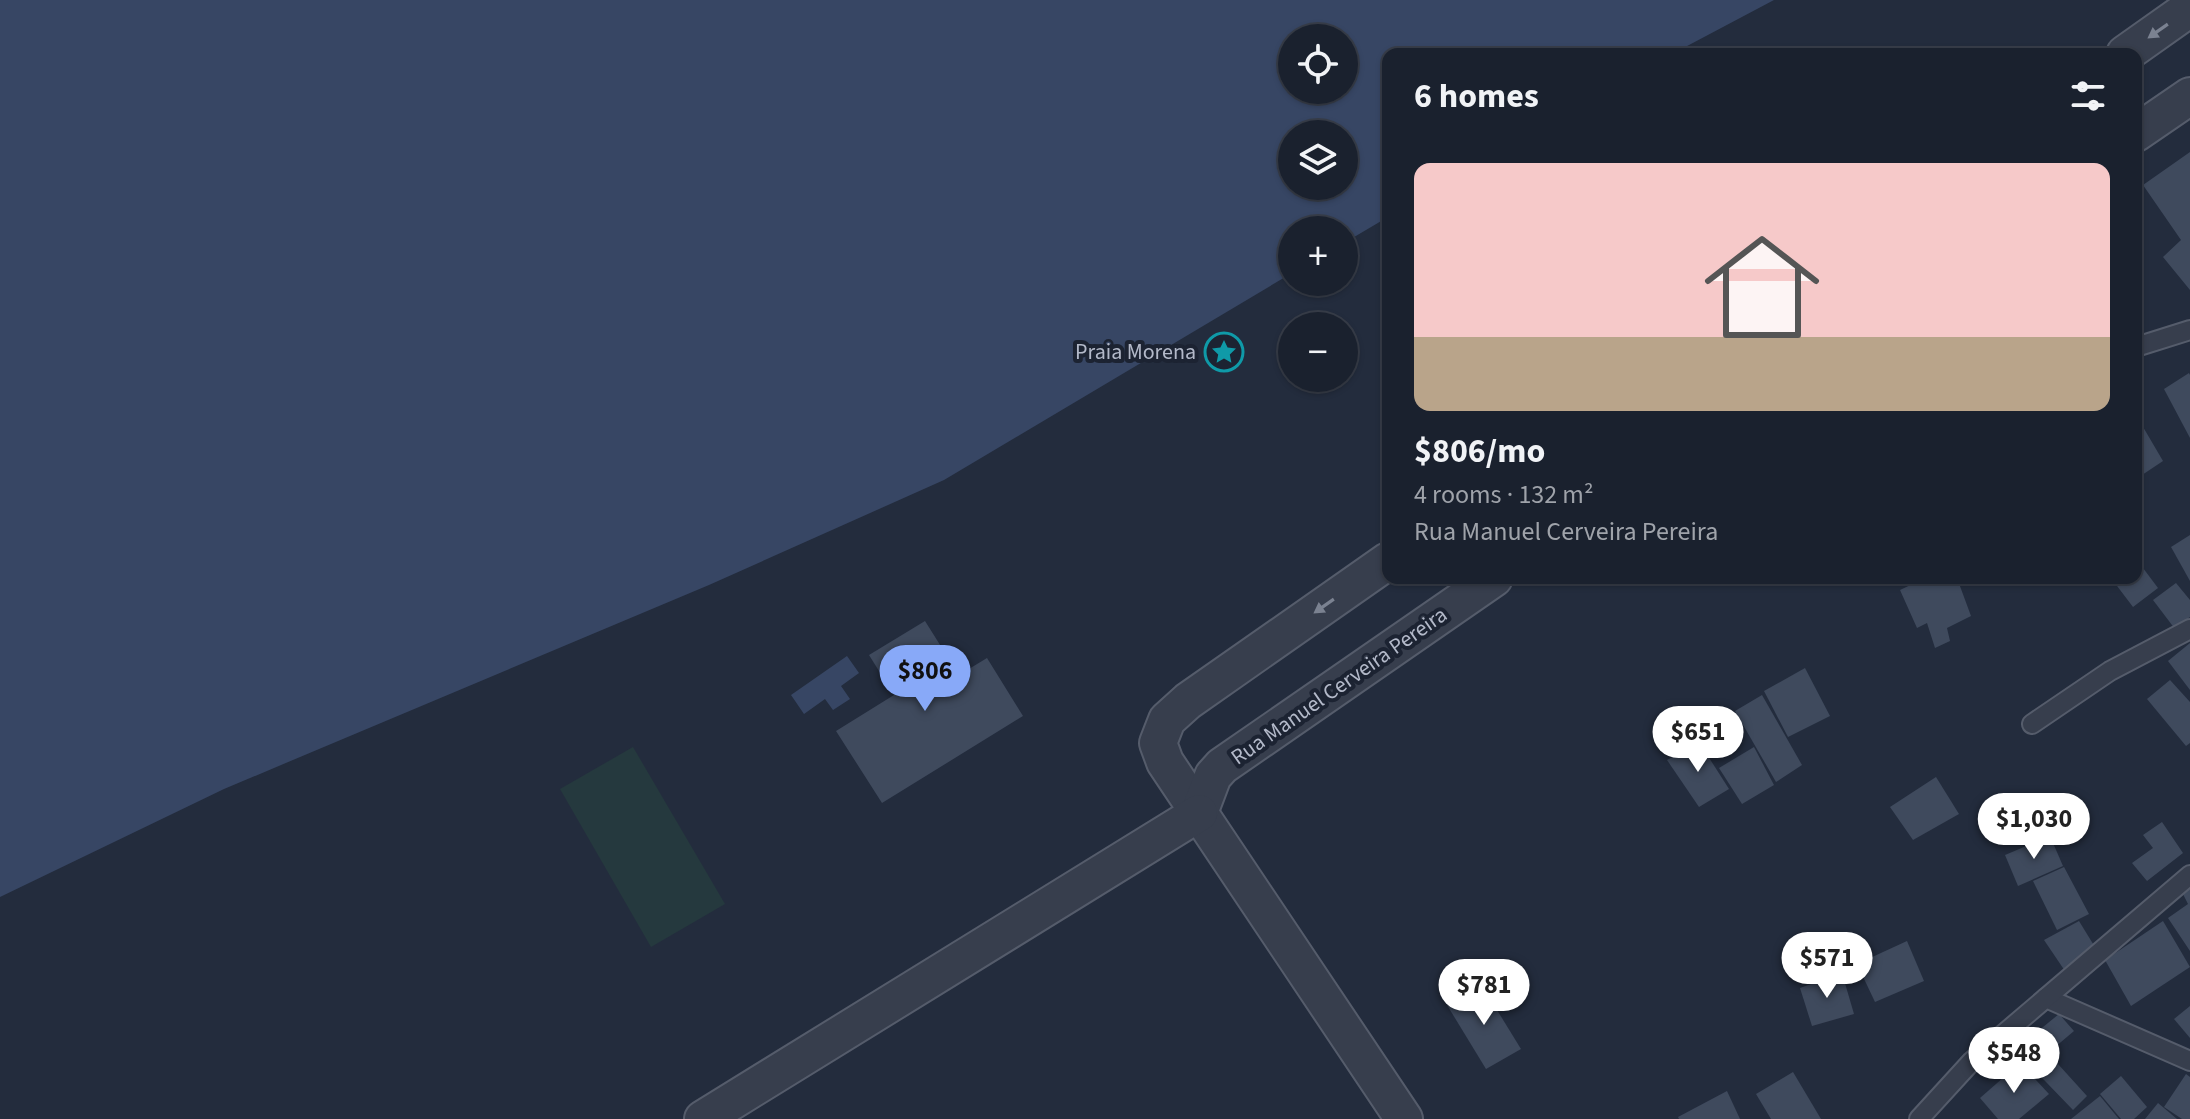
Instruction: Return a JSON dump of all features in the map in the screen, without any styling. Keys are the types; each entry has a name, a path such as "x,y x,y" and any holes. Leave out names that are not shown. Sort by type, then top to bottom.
{"street":[{"path":"2133,48 2190,8"},
{"path":"2142,129 2190,96"},
{"path":"1382,565 1188,701 1167,720 1158,743 1165,762 1404,1119"},
{"name":"Rua Manuel Cerveira Pereira","path":"1199,813 1213,776 1222,766 1485,584"},
{"path":"703,1119 1199,813"}],"lane":[{"path":"2142,345 2190,330"},
{"path":"2032,724 2110,671 2190,629"},
{"path":"1919,1119 1972,1061 2190,875"},
{"path":"2046,998 2190,1061"}],"green space":[{"path":"633,747 725,904 651,947 560,789"}],"water":[{"path":"0,0 1774,0 1683,48 1382,48 1382,221 1358,235 1358,216 1278,216 1278,281 944,480 709,585 224,789 0,897"},
{"path":"847,656 859,673 841,686 850,699 833,710 825,699 804,714 791,695"}],"building":[{"path":"2190,152 2190,290 2163,257 2181,240 2143,185"},
{"path":"2190,375 2190,438 2164,389"},
{"path":"2142,425 2163,461 2142,475"},
{"path":"2190,535 2190,581 2171,547"},
{"path":"2142,569 2158,588 2133,607 2116,584 2142,584"},
{"path":"2176,583 2190,600 2190,617 2175,629 2153,600"},
{"path":"1912,584 1959,584 1971,616 1947,628 1950,641 1935,648 1927,623 1917,628 1900,590"},
{"path":"925,621 959,675 987,658 1023,716 882,803 836,731 894,695 869,655"},
{"path":"2190,643 2190,690 2168,661"},
{"path":"1805,668 1830,716 1788,737 1764,691"},
{"path":"2170,680 2190,702 2190,743 2186,746 2147,699"},
{"path":"1762,695 1802,765 1776,782 1735,711"},
{"path":"1699,742 1729,789 1699,807 1667,760"},
{"path":"1754,747 1774,785 1742,804 1719,768"},
{"path":"1936,777 1959,814 1913,840 1890,807"},
{"path":"2162,822 2183,853 2147,881 2132,863 2153,848 2143,835"},
{"path":"2050,836 2063,866 2018,886 2005,855"},
{"path":"2064,867 2089,914 2057,930 2033,881"},
{"path":"2190,887 2190,951 2168,918 2188,904 2182,892"},
{"path":"2079,921 2098,952 2067,974 2044,940"},
{"path":"2163,921 2190,967 2131,1006 2105,960"},
{"path":"1907,941 1924,981 1875,1002 1857,964"},
{"path":"1842,973 1854,1014 1812,1026 1800,988"},
{"path":"1481,984 1521,1049 1486,1069 1447,1005"},
{"path":"2190,1006 2190,1038 2174,1019"},
{"path":"2059,1014 2074,1031 2048,1053 2087,1096 2073,1110 2015,1050"},
{"path":"2020,1063 2049,1094 2019,1119 1998,1119 1980,1098"},
{"path":"1793,1072 1821,1119 1771,1119 1756,1094"},
{"path":"2186,1074 2190,1077 2190,1119 2182,1119 2164,1107"},
{"path":"2121,1076 2147,1107 2134,1119 2121,1119 2100,1094"},
{"path":"1727,1091 1740,1119 1679,1119 1678,1117"},
{"path":"2100,1096 2119,1119 2071,1119"},
{"path":"2158,1103 2164,1108 2177,1119 2145,1119"}],"place":[{"name":"Praia Morena","path":"1224,352"}]}
